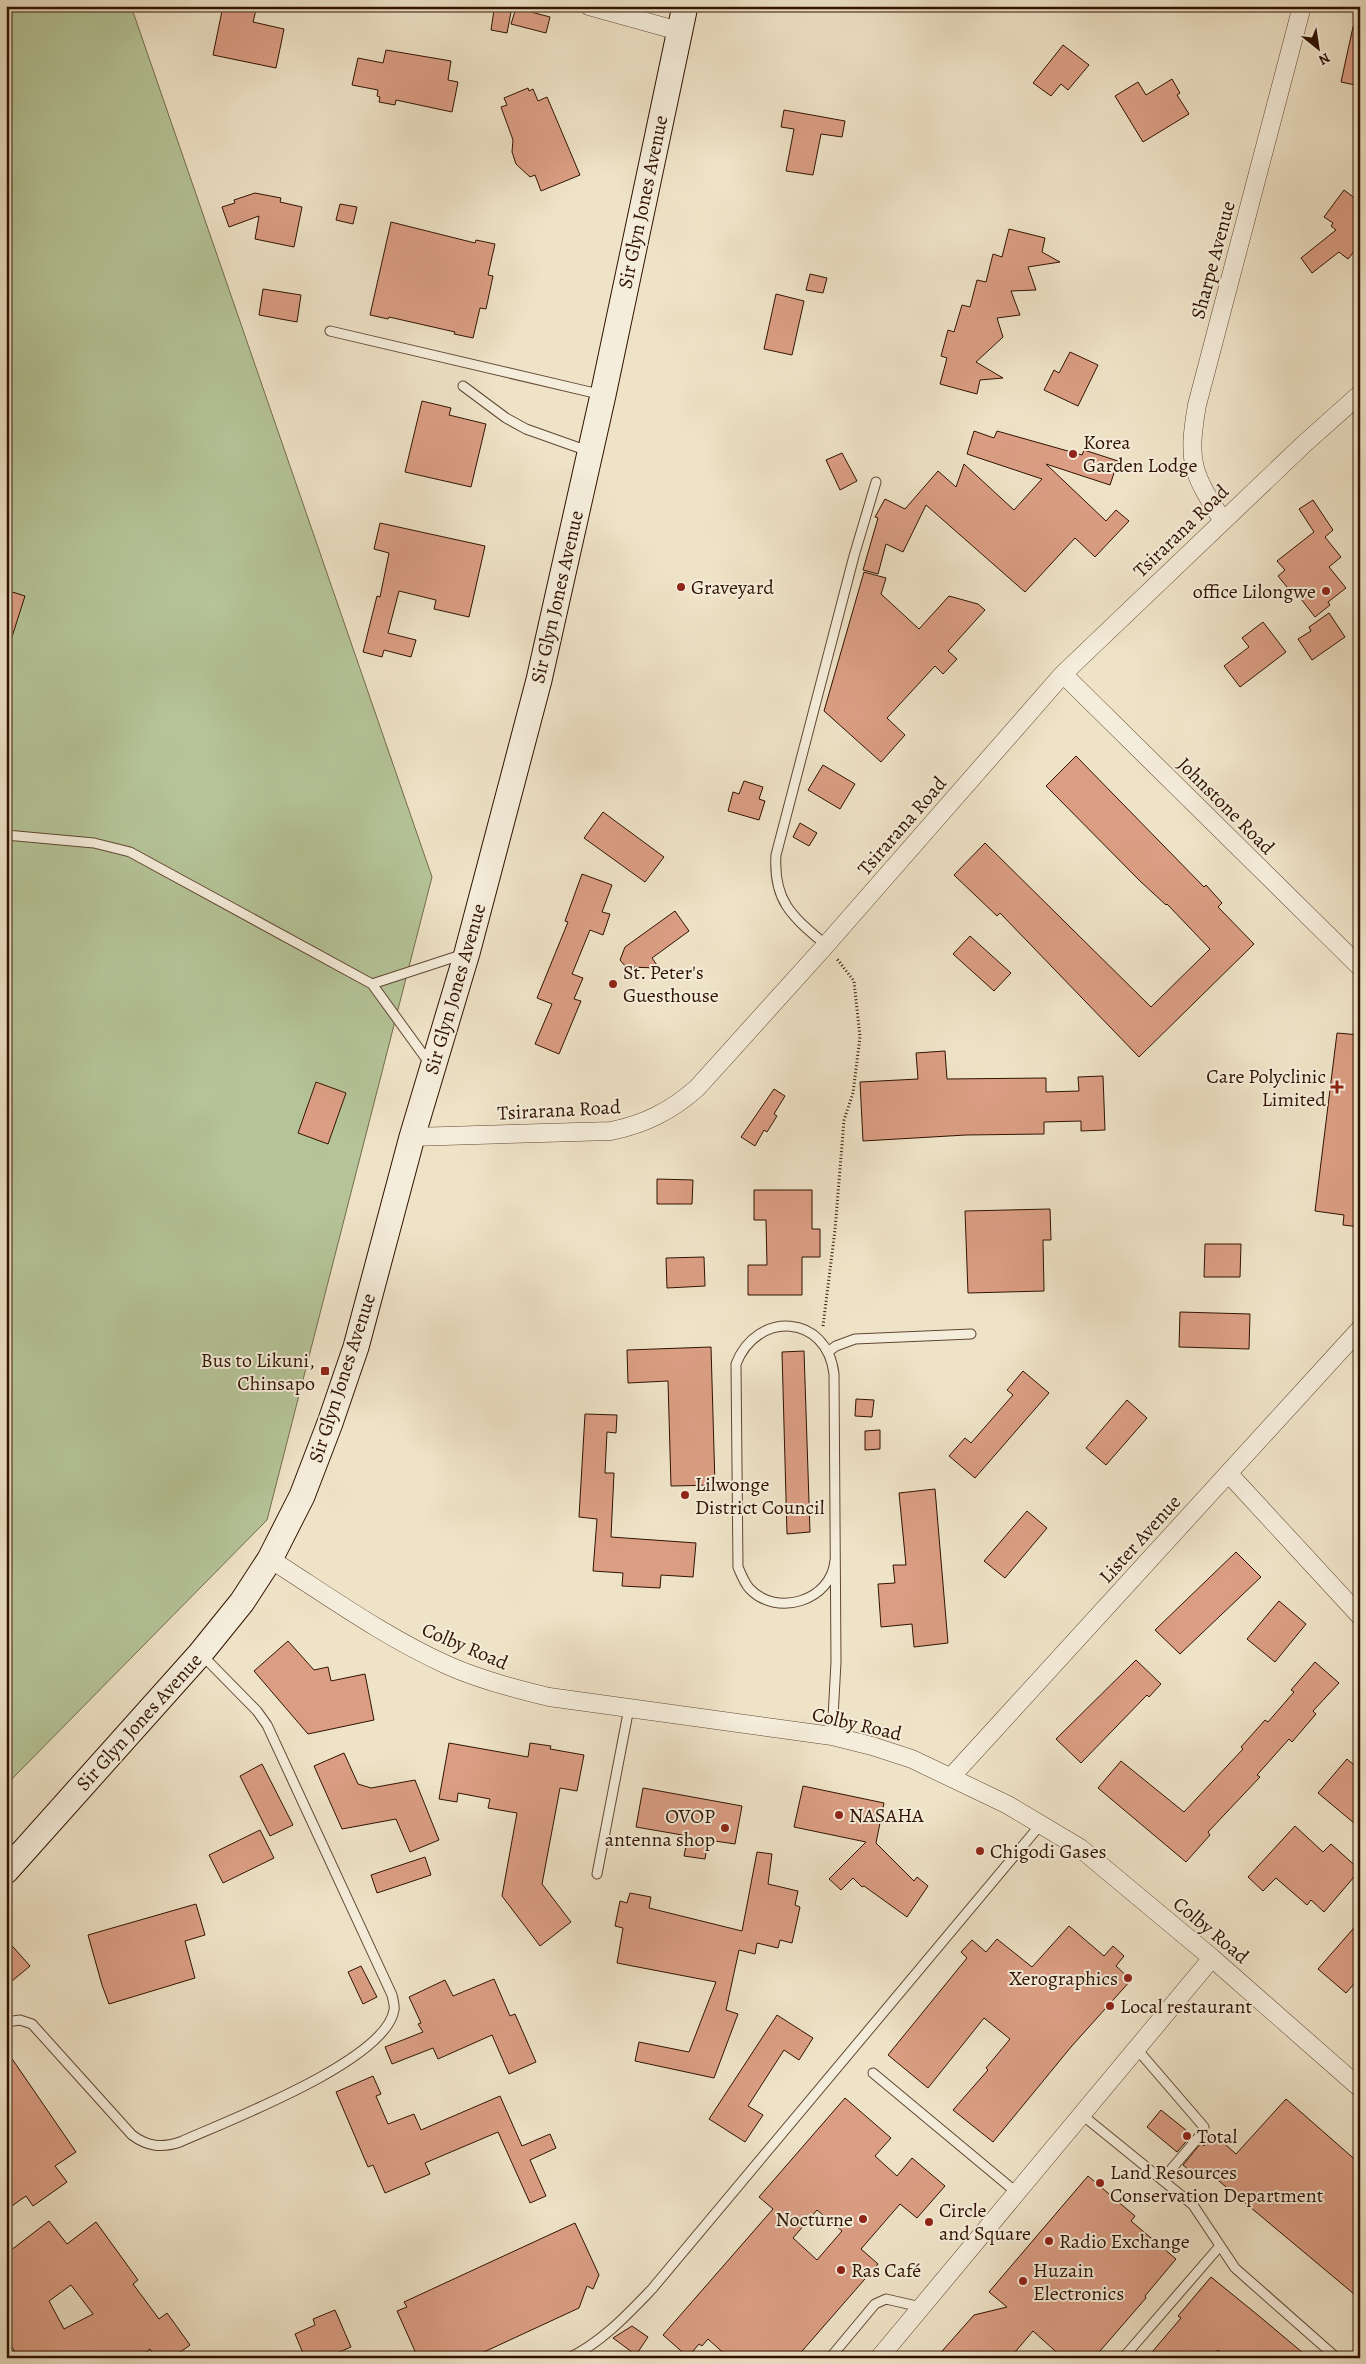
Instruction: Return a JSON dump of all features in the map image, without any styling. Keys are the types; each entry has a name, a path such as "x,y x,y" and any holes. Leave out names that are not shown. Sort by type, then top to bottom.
{"main road":[{"name":"Sir Glyn Jones Avenue","path":"6,1871 200,1654 242,1602 270,1559 302,1496 356,1347 412,1137 467,953 540,680 603,395 685,6"}],"street":[{"path":"589,6 679,32"},
{"name":"Sharpe Avenue","path":"1223,521 1201,488 1194,471 1192,436 1199,396 1302,6"},
{"name":"Tsirarana Road","path":"412,1137 611,1131 634,1126 655,1118 678,1104 697,1088 826,944 1063,674 1223,521 1360,394"},
{"name":"Johnstone Road","path":"1063,674 1360,967"},
{"name":"Lister Avenue","path":"951,1777 1360,1328"},
{"path":"1228,1474 1360,1616"},
{"name":"Colby Road","path":"270,1559 384,1631 448,1665 511,1688 540,1695 832,1736 912,1759 951,1777 1041,1824 1080,1848 1212,1958 1360,2088"},
{"path":"879,2358 1212,1958"}],"lane":[{"path":"330,331 603,395"},
{"path":"463,386 506,418 526,429 590,452"},
{"path":"826,944 794,917 784,904 775,872 776,855 854,556 876,482"},
{"path":"6,835 94,843 130,852 372,984 432,1068"},
{"path":"372,984 467,953"},
{"path":"832,1736 836,1662 834,1374 829,1351 813,1334 802,1329 778,1326 756,1335 741,1353 735,1376 738,1567 749,1588 769,1601 781,1604 804,1600 815,1595 830,1577 835,1560"},
{"path":"829,1351 836,1346 855,1339 970,1334"},
{"path":"6,2022 20,2020 32,2024 132,2135 142,2142 167,2146 180,2142 322,2078 371,2046 390,2022 395,2009 392,1995 267,1725 257,1711 200,1654"},
{"path":"596,1874 629,1708"},
{"path":"569,2358 583,2351 620,2322 652,2289 1041,1824"},
{"path":"1136,2048 1204,2127 1203,2132 1162,2180"},
{"path":"873,2073 1016,2192"},
{"path":"1081,2114 1193,2206 1235,2268 1325,2354 1337,2358"},
{"path":"1123,2358 1220,2247"},
{"path":"830,2358 874,2304 886,2299 921,2307"}],"path":[{"path":"822,1342 835,1230 844,1120 853,1093 860,1037 854,982 826,944"}],"green space":[{"path":"6,6 131,6 432,877 267,1520 6,1785"}],"building":[{"path":"223,6 239,6 256,10 253,22 284,29 276,68 213,55"},
{"path":"516,8 550,17 546,33 511,24"},
{"path":"494,10 511,12 507,33 491,30"},
{"path":"1353,27 1360,28 1360,86 1341,82"},
{"path":"1063,45 1089,65 1068,90 1061,84 1051,96 1033,83"},
{"path":"386,50 451,61 448,80 458,82 452,112 396,100 395,105 379,102 378,90 352,85 358,58 383,63"},
{"path":"1172,79 1180,93 1177,95 1189,114 1143,142 1115,96 1138,82 1146,95"},
{"path":"528,88 529,91 533,89 538,101 547,97 580,175 541,191 535,175 530,177 516,164 512,152 513,140 501,107 507,105 504,98"},
{"path":"784,110 845,121 842,137 821,134 813,175 786,171 794,129 781,127"},
{"path":"1344,190 1360,202 1360,244 1348,259 1339,252 1312,273 1301,258 1336,230 1331,226 1333,223 1324,217"},
{"path":"255,193 281,198 280,202 302,207 294,247 255,239 259,216 229,227 222,207 235,203 234,200"},
{"path":"340,204 357,207 353,224 336,220"},
{"path":"391,222 475,243 476,240 495,244 488,275 493,276 486,309 480,308 473,338 389,317 388,319 370,315"},
{"path":"1009,229 1045,238 1042,252 1060,262 1028,267 1036,290 1011,291 1020,315 997,318 1003,337 976,362 1003,378 980,380 977,394 940,384 947,358 941,356 948,330 954,332 962,305 970,307 977,280 986,282 993,254 1002,257"},
{"path":"810,274 827,278 823,293 806,290"},
{"path":"263,289 301,295 297,322 259,315"},
{"path":"776,294 804,301 792,355 764,349"},
{"path":"1070,352 1098,365 1078,406 1044,390 1054,370 1059,373"},
{"path":"422,401 451,408 449,415 486,424 471,487 405,472"},
{"path":"974,431 994,438 997,431 1082,455 1084,450 1118,461 1110,485 1046,464 1106,521 1116,510 1129,521 1095,557 1075,538 1025,592 926,505 903,552 886,544 878,574 863,570 878,518 875,517 885,499 905,509 938,471 956,487 964,464 1014,510 1042,479 967,454"},
{"path":"842,453 857,481 840,490 826,460"},
{"path":"1313,500 1333,530 1325,537 1341,557 1329,567 1346,588 1328,602 1330,605 1315,617 1294,590 1291,592 1278,576 1285,570 1277,561 1314,532 1299,509"},
{"path":"380,523 485,546 469,617 434,609 436,600 399,591 388,633 416,640 411,657 384,650 382,657 363,652 377,596 380,597 389,553 374,549"},
{"path":"864,572 886,578 881,594 919,629 949,596 978,604 985,610 948,651 957,659 943,674 935,666 887,718 905,735 881,762 824,711"},
{"path":"6,590 25,596 10,643 6,643"},
{"path":"1329,613 1345,637 1312,660 1298,639 1311,631 1309,627"},
{"path":"1263,622 1286,652 1240,687 1224,666 1249,647 1242,638"},
{"path":"1076,756 1204,887 1206,885 1222,903 1218,907 1254,944 1139,1057 1000,913 997,916 954,875 985,843 1151,1007 1210,949 1167,904 1140,881 1046,786"},
{"path":"823,765 855,784 840,809 808,790"},
{"path":"744,781 763,787 759,799 765,801 759,820 728,811 733,792 739,794"},
{"path":"603,812 664,857 645,882 584,838"},
{"path":"800,823 817,833 809,846 793,837"},
{"path":"582,874 612,885 602,912 610,914 603,935 590,930 572,974 583,978 574,999 581,1001 559,1054 535,1044 552,1004 537,998 568,922 565,921"},
{"path":"675,911 689,931 652,958 659,968 626,967 620,960 625,947"},
{"path":"970,936 1011,973 994,991 953,954"},
{"path":"1337,1033 1360,1035 1360,1227 1343,1225 1344,1215 1315,1211"},
{"path":"945,1051 947,1079 1046,1078 1046,1092 1079,1091 1078,1077 1103,1076 1105,1130 1081,1131 1081,1121 1044,1122 1044,1134 966,1135 863,1141 860,1082 918,1079 916,1053"},
{"path":"316,1082 346,1093 328,1144 298,1133"},
{"path":"774,1089 785,1096 774,1114 777,1116 767,1132 764,1130 755,1146 741,1137"},
{"path":"657,1179 693,1180 692,1204 657,1204"},
{"path":"754,1190 812,1190 812,1229 820,1229 820,1257 802,1257 802,1295 748,1295 748,1265 767,1265 766,1220 754,1220"},
{"path":"1050,1209 1051,1240 1043,1240 1044,1291 968,1293 965,1211"},
{"path":"1205,1244 1241,1244 1240,1277 1204,1277"},
{"path":"704,1257 705,1286 667,1288 666,1258"},
{"path":"1180,1312 1250,1314 1249,1349 1179,1347"},
{"path":"711,1347 715,1485 671,1486 668,1381 628,1383 627,1350"},
{"path":"804,1351 810,1532 787,1534 782,1352"},
{"path":"1023,1371 1049,1393 975,1478 949,1456 965,1438 971,1443 1013,1395 1007,1390"},
{"path":"856,1399 874,1400 872,1417 855,1416"},
{"path":"1127,1400 1147,1418 1106,1465 1086,1448"},
{"path":"585,1414 617,1415 616,1433 607,1432 605,1473 614,1473 611,1537 696,1543 693,1577 661,1575 660,1588 622,1586 623,1573 593,1571 597,1519 579,1517"},
{"path":"880,1430 880,1449 865,1450 865,1431"},
{"path":"935,1489 948,1643 914,1647 912,1624 881,1627 878,1584 895,1583 893,1565 906,1565 899,1493"},
{"path":"1027,1511 1047,1528 1005,1578 984,1561"},
{"path":"1236,1552 1261,1577 1180,1654 1155,1630"},
{"path":"1279,1601 1306,1624 1275,1662 1247,1639"},
{"path":"288,1641 314,1670 328,1667 331,1681 365,1674 374,1720 308,1734 254,1671"},
{"path":"1136,1660 1161,1684 1149,1697 1147,1695 1081,1763 1056,1739"},
{"path":"1315,1662 1339,1683 1313,1711 1316,1714 1292,1742 1289,1739 1257,1775 1260,1777 1208,1832 1210,1835 1186,1862 1098,1788 1121,1761 1184,1812 1243,1749 1241,1747 1265,1720 1268,1722 1294,1692 1291,1690"},
{"path":"449,1743 528,1757 530,1743 551,1746 550,1749 584,1755 577,1791 560,1788 542,1884 571,1922 540,1946 502,1896 517,1813 488,1808 490,1799 458,1793 457,1802 439,1799"},
{"path":"344,1753 358,1784 371,1788 415,1780 439,1840 410,1852 396,1819 342,1829 314,1766"},
{"path":"1347,1759 1360,1770 1360,1828 1318,1793"},
{"path":"262,1764 293,1825 270,1836 240,1776"},
{"path":"803,1786 884,1803 876,1843 914,1881 917,1877 928,1886 907,1917 864,1886 862,1887 853,1878 841,1890 829,1879 866,1842 794,1827"},
{"path":"643,1788 742,1806 735,1844 708,1840 705,1859 684,1856 688,1836 636,1827"},
{"path":"1295,1826 1323,1852 1331,1844 1360,1870 1324,1912 1311,1900 1307,1905 1276,1878 1263,1891 1248,1877"},
{"path":"260,1830 274,1858 223,1883 209,1855"},
{"path":"757,1852 772,1854 768,1884 798,1891 795,1905 800,1907 792,1943 780,1940 778,1948 757,1943 755,1954 739,1950 726,2010 738,2014 714,2078 635,2061 639,2042 689,2052 716,1982 617,1963 623,1928 615,1926 620,1901 627,1903 630,1893 651,1897 649,1908 742,1931"},
{"path":"425,1857 431,1875 377,1893 371,1875"},
{"path":"196,1904 205,1935 185,1941 195,1978 109,2004 88,1935"},
{"path":"1360,1921 1360,1977 1346,1993 1318,1969"},
{"path":"1069,1926 1104,1956 1113,1946 1124,1956 1116,1966 1131,1980 1071,2047 993,2142 953,2110 988,2070 986,2068 1010,2039 984,2018 928,2088 888,2055 967,1958 961,1952 972,1940 986,1952 997,1939 1032,1967"},
{"path":"6,1939 30,1966 6,1986"},
{"path":"361,1966 377,1997 363,2004 348,1972"},
{"path":"494,1979 510,2016 515,2014 536,2062 509,2074 492,2035 438,2059 433,2048 392,2064 385,2047 423,2032 418,2024 421,2023 409,1997 445,1980 453,1996"},
{"path":"777,2015 813,2038 799,2060 784,2050 748,2106 763,2115 745,2142 709,2119"},
{"path":"6,2050 76,2152 55,2166 67,2182 33,2206 26,2196 6,2210"},
{"path":"373,2076 381,2094 376,2096 388,2124 414,2114 421,2130 500,2096 522,2146 550,2134 556,2148 530,2160 546,2196 530,2203 498,2132 425,2163 430,2174 385,2193 373,2165 368,2167 336,2092"},
{"path":"845,2098 891,2138 875,2156 897,2176 912,2158 945,2186 917,2218 900,2204 861,2249 878,2264 796,2358 729,2358 708,2339 702,2346 699,2344 688,2357 663,2335 773,2209 759,2197","holes":["817,2210 842,2231 817,2260 793,2238"]},
{"path":"1286,2099 1360,2164 1360,2299 1207,2171 1200,2179 1183,2165 1201,2143 1204,2146 1214,2134 1236,2154"},
{"path":"1161,2110 1192,2135 1177,2152 1147,2127"},
{"path":"1088,2176 1135,2216 1131,2221 1176,2259 1145,2296 1146,2298 1094,2358 1063,2358 1033,2331 1010,2358 936,2358 974,2315 1007,2307 989,2292"},
{"path":"49,2221 67,2244 96,2222 138,2280 133,2284 159,2319 167,2313 190,2345 172,2358 156,2358 150,2349 138,2358 18,2358 12,2347 6,2351 6,2254","holes":["71,2285 93,2314 64,2329 49,2301"]},
{"path":"575,2223 599,2275 593,2289 587,2286 579,2308 471,2358 418,2358 397,2311 407,2307 404,2302"},
{"path":"1211,2277 1309,2358 1227,2358 1218,2350 1211,2358 1147,2358 1181,2318 1178,2316"},
{"path":"335,2310 351,2347 326,2358 305,2358 295,2334 315,2325 313,2319"},
{"path":"632,2326 648,2337 636,2355 613,2338"}],"place":[{"name":"Korea Garden Lodge","path":"1073,454"},
{"name":"Graveyard","path":"681,587"},
{"name":"office Lilongwe","path":"1326,591"},
{"name":"St. Peter's Guesthouse","path":"613,984"},
{"name":"Care Polyclinic Limited","path":"1337,1087"},
{"name":"Bus to Likuni, Chinsapo","path":"325,1371"},
{"name":"Lilwonge District Council","path":"685,1495"},
{"name":"NASAHA","path":"839,1815"},
{"name":"OVOP antenna shop","path":"725,1828"},
{"name":"Chigodi Gases","path":"980,1851"},
{"name":"Xerographics","path":"1128,1978"},
{"name":"Local restaurant","path":"1110,2006"},
{"name":"Total","path":"1187,2136"},
{"name":"Land Resources Conservation Department","path":"1100,2183"},
{"name":"Nocturne","path":"863,2219"},
{"name":"Circle and Square","path":"929,2222"},
{"name":"Radio Exchange","path":"1049,2241"},
{"name":"Ras Café","path":"841,2270"},
{"name":"Huzain Electronics","path":"1023,2281"}]}
